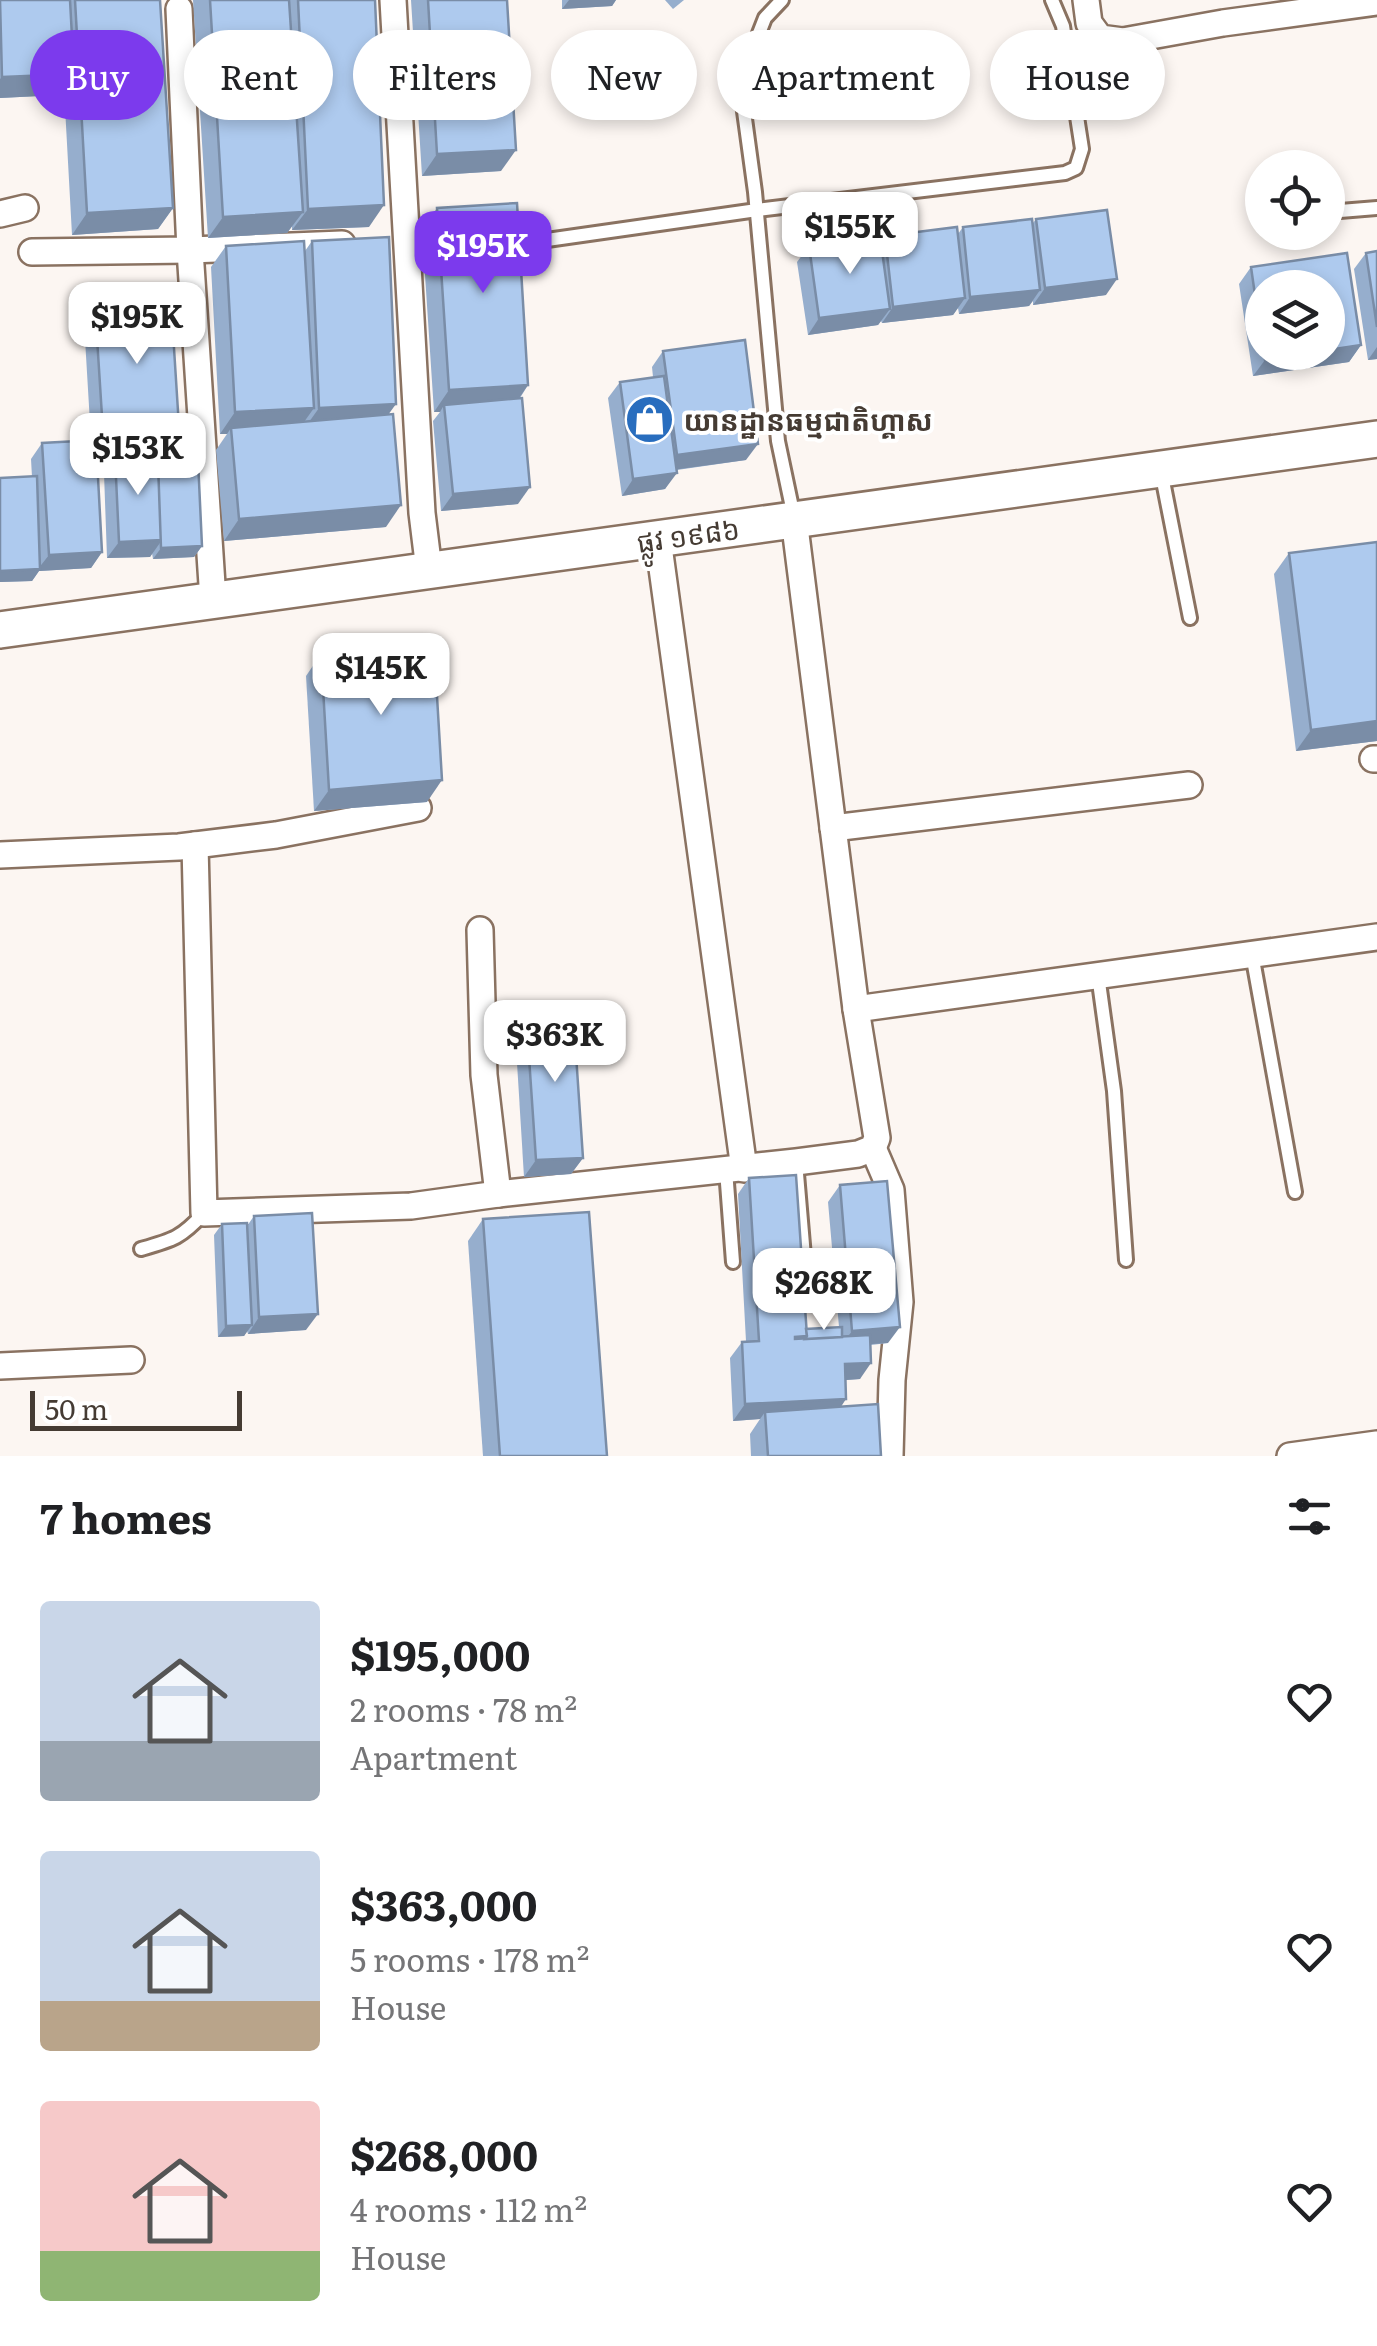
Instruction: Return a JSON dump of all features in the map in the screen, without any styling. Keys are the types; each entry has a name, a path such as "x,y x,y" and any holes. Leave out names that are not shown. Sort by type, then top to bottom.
{"main road":[{"name":"ផ្លូវ ១៩៨៦","path":"0,630 1377,439"}],"street":[{"path":"393,0 388,242 428,570"},
{"path":"1086,0 1089,23 1100,38 1123,41 1279,8 1377,2"},
{"path":"179,9 213,600"},
{"path":"32,252 388,242"},
{"path":"794,520 856,1008 877,1138 873,1148 891,1190 900,1302 890,1456"},
{"path":"658,539 735,1170"},
{"path":"833,828 1189,785"},
{"path":"0,855 195,845 276,835 418,808"},
{"path":"195,845 204,1213 411,1206 735,1170 858,1154 873,1148"},
{"path":"480,930 484,1075 498,1194"},
{"path":"856,1008 1377,937"},
{"path":"0,1366 131,1360"},
{"path":"1290,1456 1377,1444"}],"lane":[{"path":"782,0 764,18 740,82 757,210 778,441 794,520"},
{"path":"533,242 1065,173 1076,168 1082,149 1062,26 1052,0"},
{"path":"1345,211 1377,208"},
{"path":"1160,468 1190,618"},
{"path":"1252,954 1295,1192"},
{"path":"1098,975 1114,1091 1126,1260"},
{"path":"796,1162 806,1280"},
{"path":"732,1262 735,1170"},
{"path":"141,1249 173,1240 187,1232 204,1213"}],"building":[{"path":"0,0 70,0 72,30 30,30 30,76 2,77"},
{"path":"75,0 160,0 162,30 77,30"},
{"path":"210,0 289,0 291,30 212,30"},
{"path":"298,0 375,0 376,30 353,30 353,120 380,120 384,205 308,209 304,120 333,120 333,30 299,30"},
{"path":"428,0 507,0 509,30 430,30"},
{"path":"164,64 173,208 87,213 82,120 164,120"},
{"path":"217,120 297,120 303,212 223,217"},
{"path":"435,120 514,120 516,150 437,154"},
{"path":"517,203 528,385 449,390 437,208"},
{"path":"1107,210 1117,279 1045,288 1036,219"},
{"path":"1032,219 1040,290 970,297 963,227"},
{"path":"957,227 965,298 893,307 885,236"},
{"path":"880,236 890,309 819,318 809,246"},
{"path":"389,237 396,404 319,408 312,241"},
{"path":"304,241 314,408 235,412 226,246"},
{"path":"1377,251 1377,327 1366,253"},
{"path":"1347,253 1361,345 1345,347 1345,270 1251,267"},
{"path":"171,301 179,427 103,432 95,306"},
{"path":"745,340 758,444 677,455 663,351"},
{"path":"664,376 677,473 633,479 620,382"},
{"path":"522,398 530,487 453,494 444,405"},
{"path":"393,414 401,505 239,519 231,428"},
{"path":"96,440 102,552 49,555 42,443"},
{"path":"158,455 162,540 119,542 115,456"},
{"path":"198,460 202,546 161,548 158,462"},
{"path":"37,476 40,569 0,571 0,478"},
{"path":"1377,542 1377,721 1311,730 1289,553"},
{"path":"434,646 442,780 329,790 321,654"},
{"path":"573,1010 583,1158 536,1160 526,1013"},
{"path":"796,1175 807,1336 795,1339 870,1335 871,1363 845,1364 846,1399 745,1404 742,1342 759,1341 749,1178"},
{"path":"887,1181 900,1327 852,1331 840,1185"},
{"path":"589,1212 607,1456 500,1456 483,1219"},
{"path":"312,1213 318,1314 259,1317 254,1216"},
{"path":"247,1223 252,1325 226,1326 222,1224"},
{"path":"842,1327 842,1337 805,1339 806,1329"},
{"path":"878,1404 881,1456 768,1456 765,1412"}],"place":[{"name":"យានដ្ឋានធម្មជាតិហ្គាស","path":"649,419"}]}
